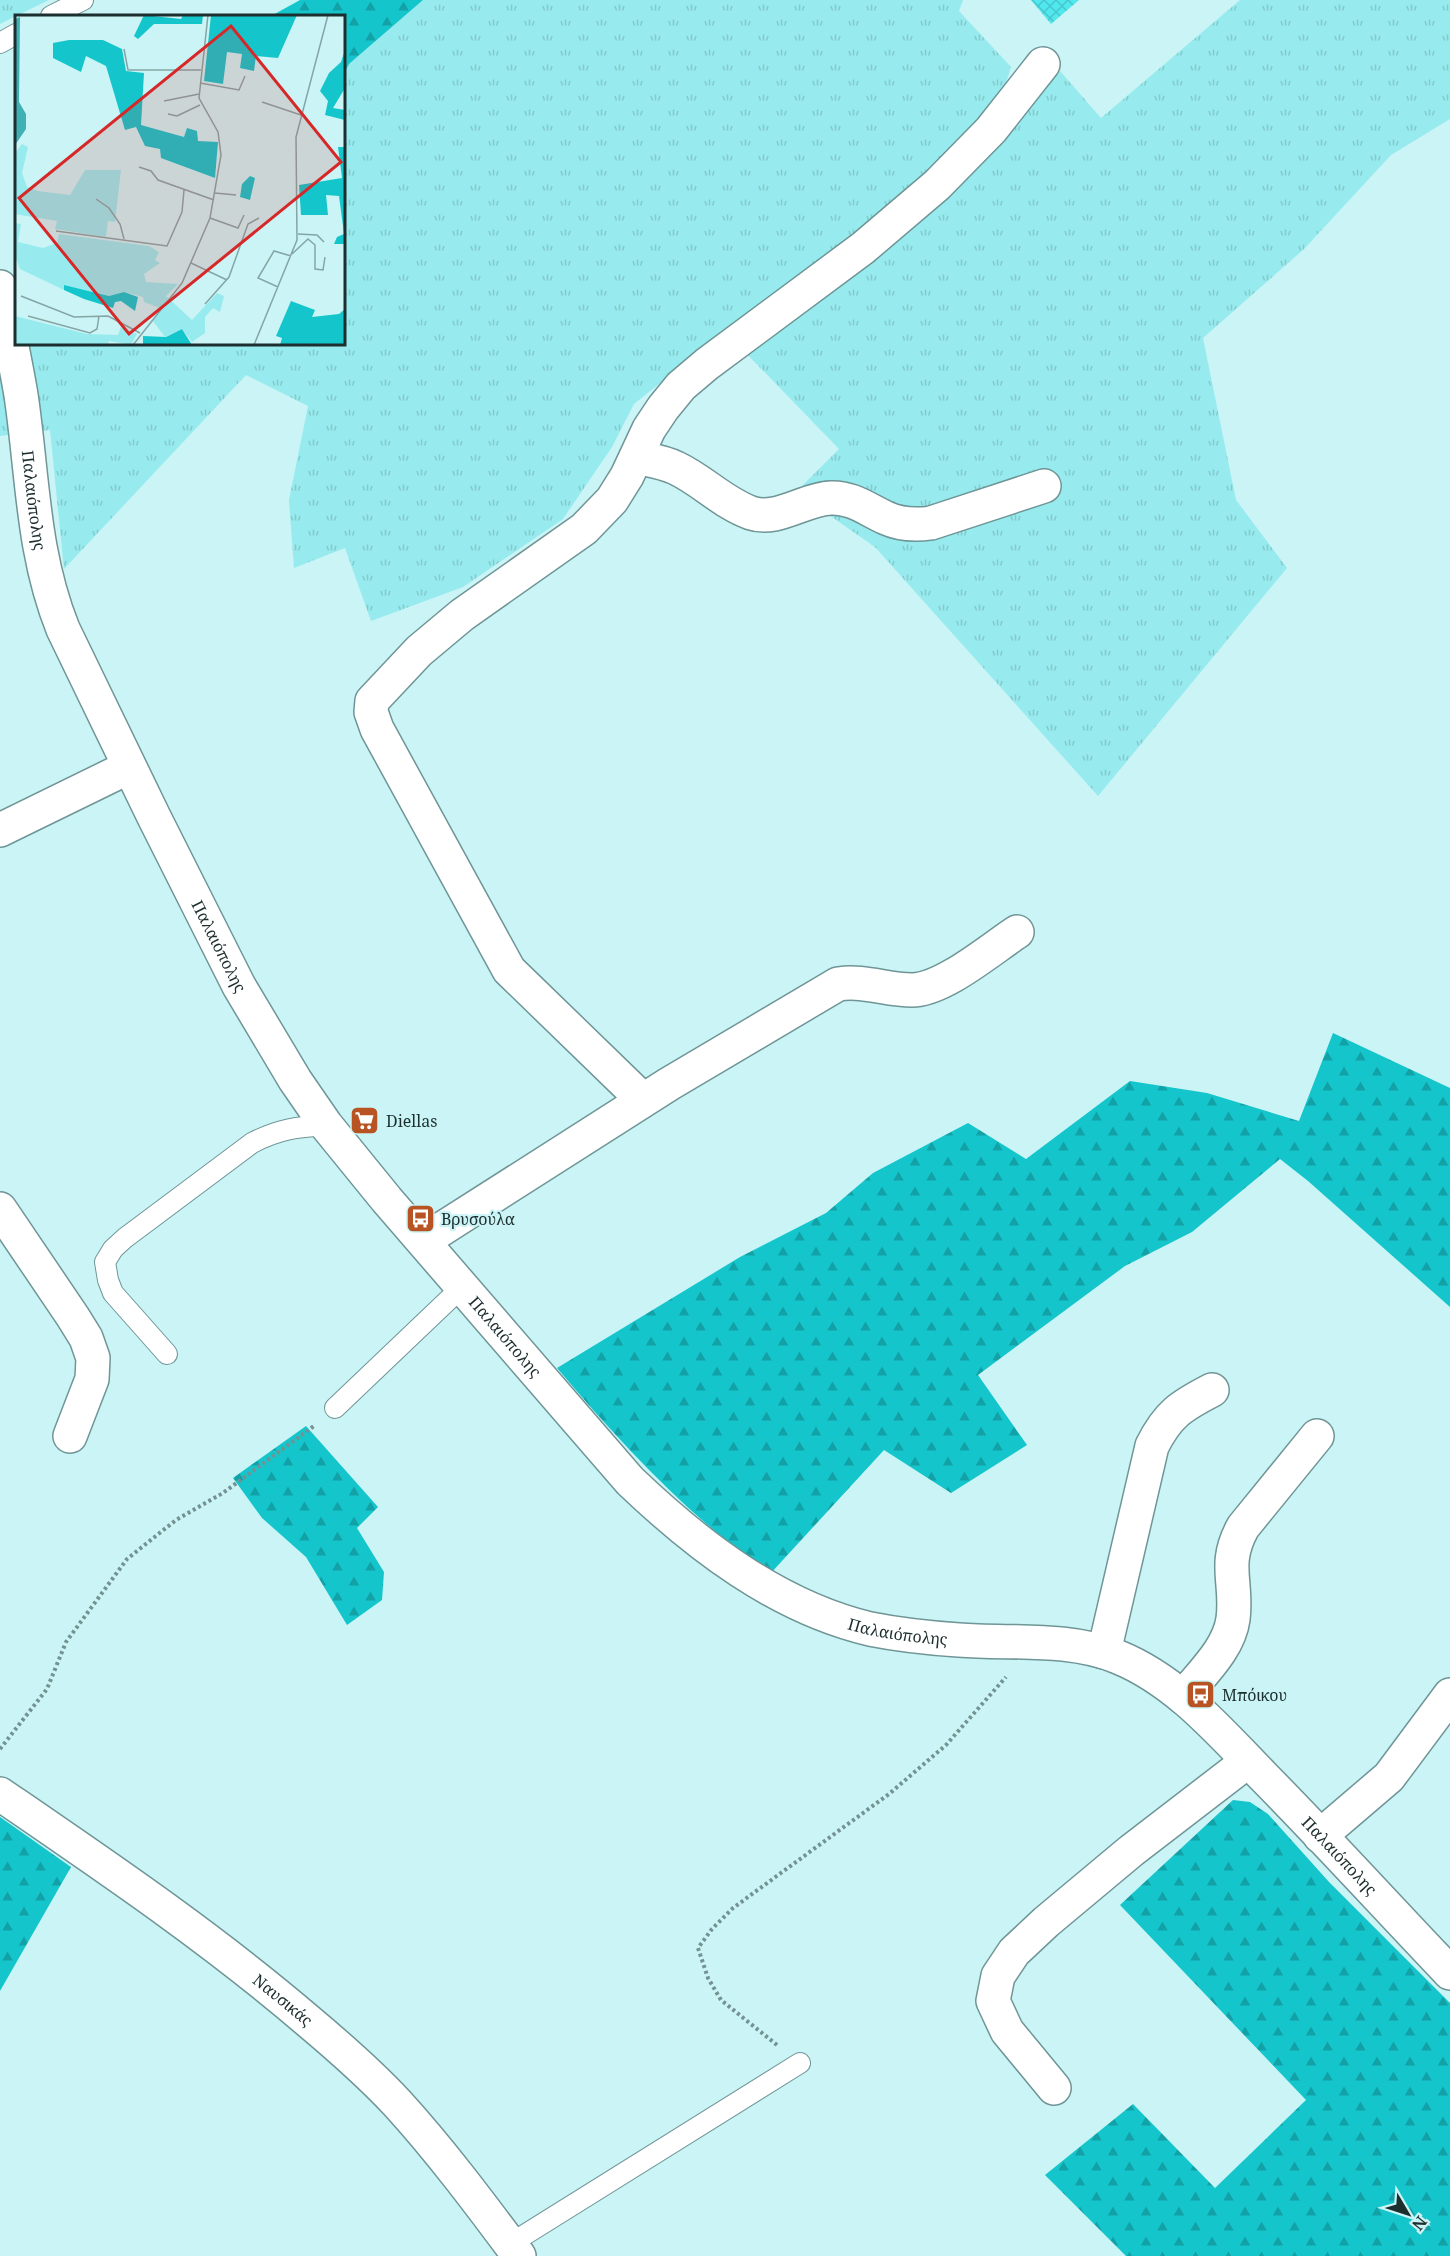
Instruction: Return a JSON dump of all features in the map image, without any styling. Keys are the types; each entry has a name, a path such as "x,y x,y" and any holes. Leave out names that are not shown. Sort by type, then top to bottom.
{"street":[{"path":"643,1100 509,970 377,729 371,712 372,701 378,691 430,641 462,615 591,522 616,494 663,408 681,387 707,364 862,248 937,185 991,130 1043,64"},
{"name":"Παλαιόπολης","path":"0,287 21,395 33,506 45,575 63,629 239,986 326,1125 387,1200 630,1481 670,1520 731,1564 801,1604 836,1619 915,1637 1036,1642 1104,1652 1156,1676 1183,1697 1248,1761 1450,1973"},
{"path":"636,456 674,467 741,509 754,514 769,515 812,501 832,498 846,500 888,519 915,526 931,523 1044,486"},
{"path":"0,830 129,766"},
{"path":"423,1241 643,1100 838,984 855,982 912,990 931,987 1017,932"},
{"path":"0,1209 73,1317 86,1338 93,1358 92,1379 70,1436"},
{"path":"1104,1652 1152,1446 1170,1416 1187,1403 1212,1390"},
{"path":"1183,1697 1224,1645 1231,1629 1233,1618 1231,1559 1238,1536 1317,1436"},
{"path":"1320,1836 1389,1777 1450,1695"},
{"path":"1054,2088 1007,2031 993,2001 998,1976 1014,1952 1046,1922 1131,1851 1248,1761"},
{"name":"Ναυσικάς","path":"0,1794 120,1875 193,1928 261,1980 323,2034 396,2102 515,2250"}],"lane":[{"path":"53,15 83,0"},
{"path":"0,43 15,35"},
{"path":"167,1354 114,1293 108,1280 105,1262 113,1249 124,1238 252,1143 272,1132 291,1127 326,1125"},
{"path":"335,1408 463,1286"},
{"path":"515,2250 800,2063"}],"path":[{"path":"0,1749 47,1689 66,1642 127,1559 176,1520 223,1493 335,1408"},
{"path":"800,2063 721,2000 708,1978 698,1948 712,1929 733,1908 889,1794 945,1745 1036,1642"}],"green space":[{"path":"0,0 49,0 15,15 0,24"},
{"path":"300,0 423,0 349,64 345,72 345,15 273,15"},
{"path":"423,0 963,0 959,11 1011,67 1000,102 871,227 715,339 634,404 612,447 563,519 463,587 371,621 345,548 294,568 289,500 308,406 246,375 64,569 50,430 0,436 0,332 15,345 345,345 345,72 349,64"},
{"path":"1240,0 1450,0 1450,119 1391,155 1304,249 1203,338 1236,500 1287,568 1098,796 875,547 796,492 839,449 743,350 944,194 1060,71 1101,118"},
{"path":"1333,1033 1450,1088 1450,1307 1280,1159 1192,1232 1125,1266 978,1375 1027,1445 951,1493 884,1450 770,1574 739,1551 657,1478 606,1425 557,1368 740,1257 826,1213 873,1173 968,1123 1026,1159 1130,1081 1207,1093 1299,1121"},
{"path":"306,1426 378,1507 357,1528 384,1572 382,1600 347,1625 306,1557 262,1518 233,1478"},
{"path":"1233,1800 1250,1802 1268,1814 1329,1882 1450,2003 1450,2256 1126,2256 1045,2175 1133,2104 1215,2188 1306,2100 1120,1905"},
{"path":"0,1817 71,1867 0,1991"}],"building":[{"path":"1031,0 1079,0 1051,24"}],"place":[{"name":"Diellas","path":"365,1121"},
{"name":"Βρυσούλα","path":"420,1219"},
{"name":"Μπόικου","path":"1201,1695"}]}
